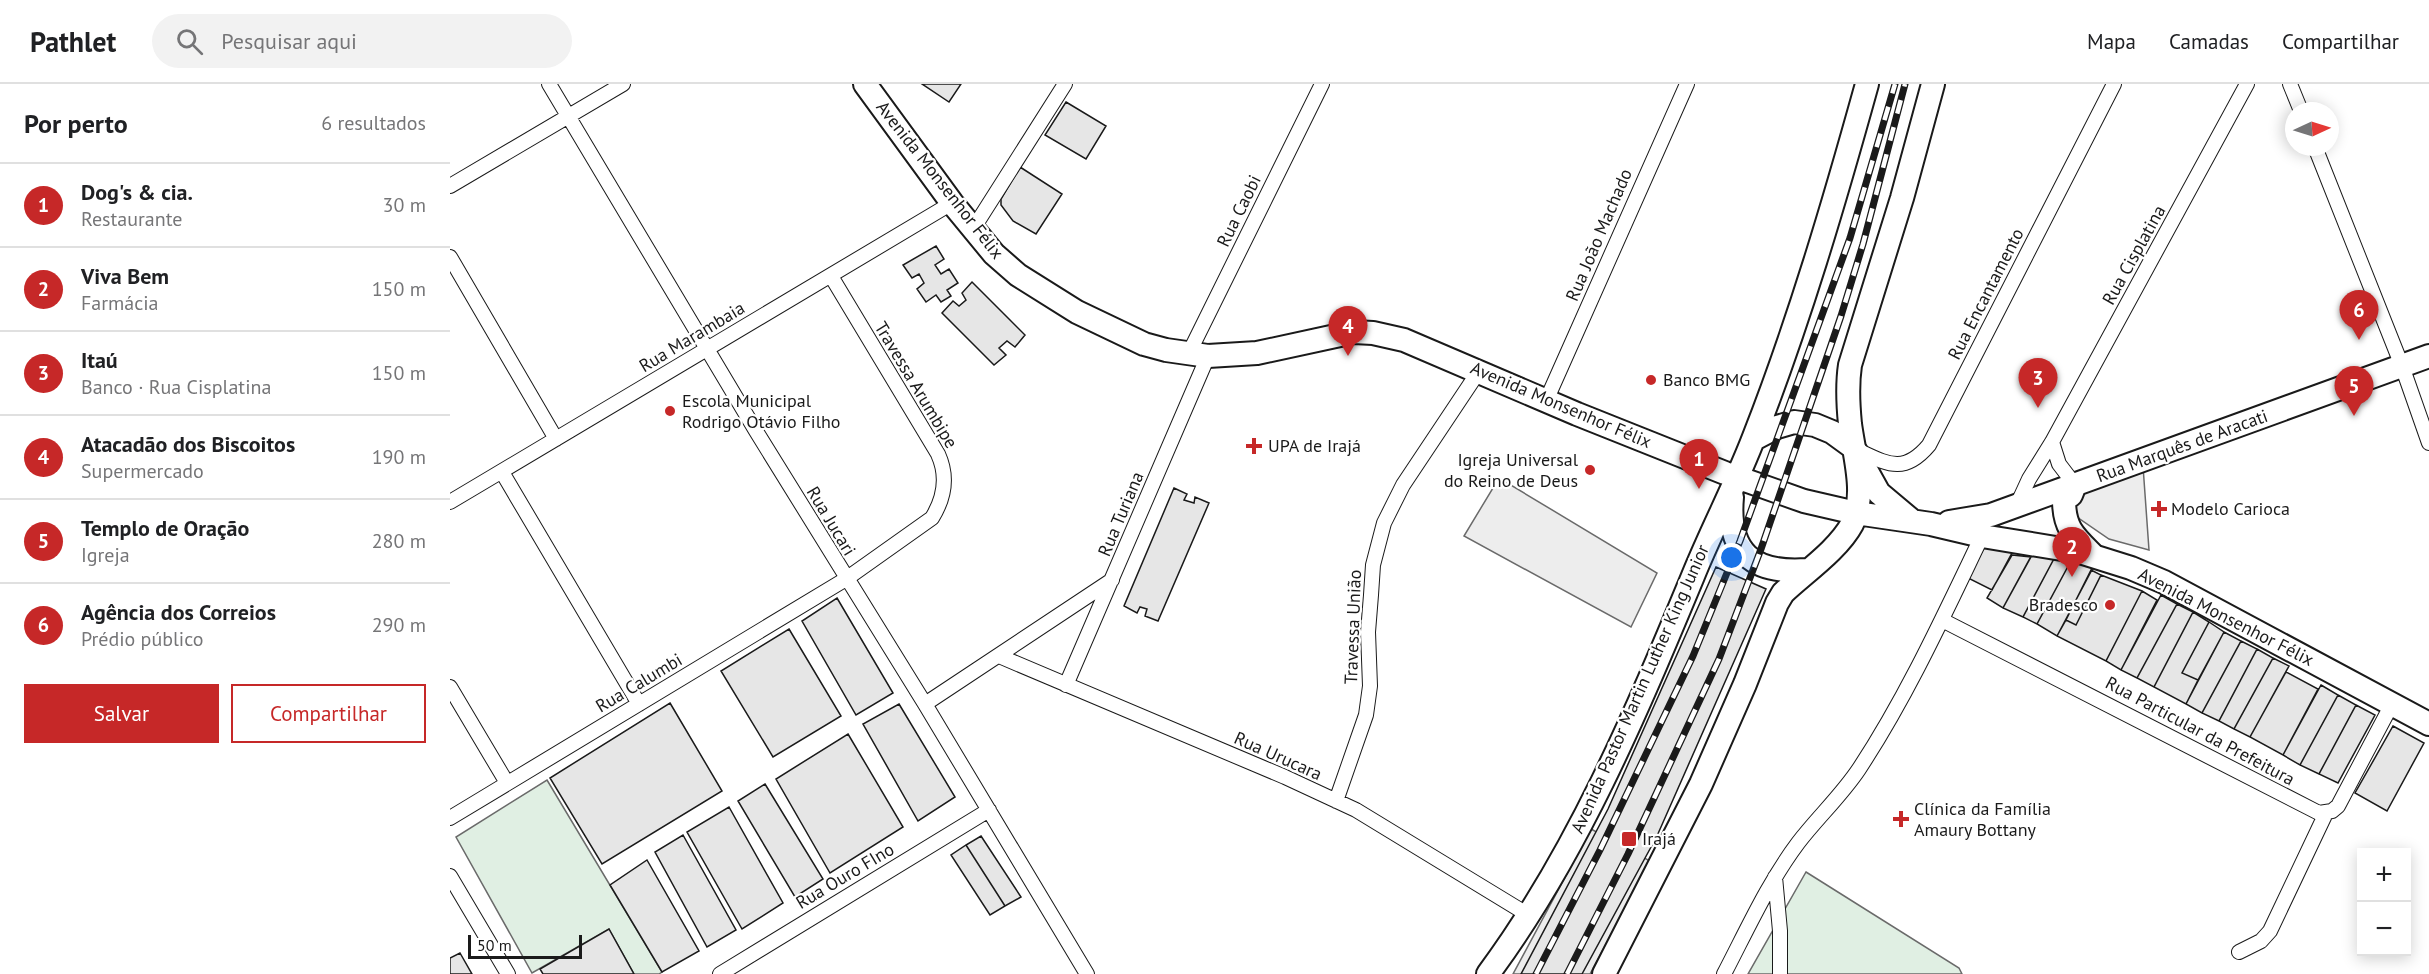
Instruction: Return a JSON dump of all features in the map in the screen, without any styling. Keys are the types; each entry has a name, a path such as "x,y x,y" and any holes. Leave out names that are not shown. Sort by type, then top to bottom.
{"main road":[{"name":"Avenida Monsenhor Félix","path":"865,84 952,202 994,254 1044,293 1144,344 1198,356 1257,353 1331,336 1364,333 1404,340 1735,483 1856,513 2092,555 2131,568 2164,582 2429,724"},
{"name":"Avenida Pastor Martin Luther King Junior","path":"1488,974 1530,916 1600,786 1735,483 1754,438 1816,259 1867,84"},
{"path":"1604,974 1701,784 1745,684 1773,610 1783,593 1846,533 1856,513 1858,477 1847,385 1850,365 1902,198 1933,84"},
{"name":"Rua Marquês de Aracati","path":"1922,523 1980,519 2017,506 2069,493 2429,356"},
{"path":"1754,438 1794,422 1815,425 1832,432 1854,448 1871,483 1879,493 1922,523"},
{"path":"1735,483 1730,518 1736,541 1743,551 1767,569 1807,570"},
{"path":"1982,536 2069,493"},
{"path":"2069,493 2065,520 2071,532 2092,555"}],"street":[{"name":"Rua Jucari","path":"549,84 846,579 925,704 1087,974"},
{"path":"450,186 623,84"},
{"path":"973,229 1065,84"},
{"name":"Rua Caobi","path":"1198,356 1322,84"},
{"name":"Rua João Machado","path":"1546,401 1687,84"},
{"name":"Rua Encantamento","path":"1854,448 1880,460 1907,464 1917,459 1929,445 2114,84"},
{"name":"Rua Cisplatina","path":"2017,506 2029,479 2052,442 2247,84"},
{"path":"2290,84 2297,102"},
{"path":"2319,156 2402,366 2429,443"},
{"name":"Rua Marambaia","path":"450,502 952,202"},
{"path":"450,257 556,439"},
{"name":"Travessa Arumbipe","path":"831,276 945,469 941,499 932,518 846,579"},
{"name":"Rua Turiana","path":"1066,685 1112,580 1198,356"},
{"name":"Travessa União","path":"1336,801 1366,715 1370,686 1368,632 1371,585 1378,542 1384,523 1403,485 1479,371"},
{"path":"2052,442 2069,493"},
{"path":"502,472 639,704"},
{"path":"1724,974 1775,877 1798,843 1858,771 1905,691 1982,536"},
{"name":"Rua Calumbi","path":"450,818 846,579"},
{"path":"925,704 1112,580"},
{"name":"Rua Particular da Prefeitura","path":"1942,620 2126,712 2314,812 2326,813"},
{"name":"Rua Urucara","path":"999,656 1336,801 1413,843 1530,916"},
{"path":"450,687 507,783"},
{"path":"2238,952 2261,941 2270,931 2326,813 2338,806 2392,704"},
{"name":"Rua Ouro FIno","path":"720,974 989,810"},
{"path":"450,876 508,974"},
{"path":"1775,877 1780,931 1780,974"}],"green space":[{"path":"547,780 662,972 659,974 634,974 609,929 532,973 456,837"},
{"path":"1806,872 1959,968 1962,974 1748,974"}],"shaded area":[{"path":"2143,466 2149,550 2109,539 2077,517 2074,501 2076,492"},
{"path":"1499,478 1657,573 1631,627 1464,536"},
{"path":"1591,829 1650,861 1590,974 1513,974"}],"building":[{"path":"922,84 961,84 949,102"},
{"path":"1066,102 1106,126 1086,159 1045,135"},
{"path":"1020,167 1062,194 1036,234 1013,221 1001,205 1001,199"},
{"path":"936,246 944,259 935,265 941,274 949,269 958,283 947,290 951,296 941,302 936,295 926,302 917,289 924,283 919,274 912,278 903,265"},
{"path":"972,282 1025,335 1015,347 1007,341 999,348 1006,355 994,365 942,313 953,301 959,306 966,300 962,293"},
{"path":"1174,488 1187,494 1184,500 1194,503 1195,497 1209,503 1158,621 1145,616 1147,609 1140,607 1137,613 1124,606"},
{"path":"1984,548 2013,551 1992,590 1968,578"},
{"path":"2035,549 2057,553 2023,617 2003,608"},
{"path":"2057,553 2073,557 2037,624 2023,617"},
{"path":"2012,555 2031,557 2003,608 1987,598"},
{"path":"2073,557 2096,562 2057,636 2037,624"},
{"path":"1716,567 1766,589 1657,836 1582,974 1521,974 1608,809"},
{"path":"2091,570 2101,575 2076,625 2066,620"},
{"name":"Bradesco","path":"2101,575 2142,591 2106,661 2057,636 2066,620 2076,625"},
{"path":"2142,591 2157,600 2121,670 2106,661"},
{"path":"2161,595 2177,604 2137,678 2121,670"},
{"path":"837,598 893,693 856,715 802,621"},
{"path":"2177,604 2193,612 2154,687 2137,678"},
{"path":"2193,612 2209,622 2182,673 2198,680 2186,704 2154,687"},
{"path":"2209,622 2224,632 2198,680 2182,673"},
{"path":"789,629 841,716 773,757 721,671"},
{"path":"2224,632 2241,641 2202,713 2186,704"},
{"path":"2241,641 2257,649 2219,721 2202,713"},
{"path":"2257,649 2273,658 2234,729 2219,721"},
{"path":"2273,658 2289,666 2250,737 2234,729"},
{"path":"2286,672 2318,689 2283,755 2250,737"},
{"path":"2321,685 2338,695 2300,765 2283,755"},
{"path":"2338,695 2356,705 2319,774 2300,765"},
{"path":"670,703 722,791 602,864 550,778"},
{"path":"899,704 955,797 918,821 863,724"},
{"path":"2356,705 2375,715 2338,783 2319,774"},
{"path":"2393,726 2424,743 2387,811 2355,793"},
{"path":"848,734 903,827 830,873 776,779"},
{"path":"765,784 823,879 795,897 738,801"},
{"path":"729,807 783,903 742,929 687,832"},
{"path":"683,835 736,930 707,947 655,852"},
{"path":"981,836 1021,897 1005,906 966,845"},
{"path":"966,845 1005,906 990,915 951,855"},
{"path":"647,860 699,951 662,972 610,885"},
{"path":"609,929 634,974 543,974 540,969"},
{"path":"460,953 472,974 450,974 450,958"}],"railway":[{"path":"1536,974 1600,850 1693,656 1740,541 1850,238 1895,84"},
{"path":"1567,974 1628,854 1719,659 1761,549 1841,316 1863,244 1905,84"}],"place":[{"name":"Agência dos Correios","path":"2359,340"},
{"name":"Atacadão dos Biscoitos","path":"1348,356"},
{"name":"Banco BMG","path":"1651,380"},
{"name":"Itaú","path":"2038,408"},
{"name":"Escola Municipal Rodrigo Otávio Filho","path":"670,411"},
{"name":"Templo de Oração","path":"2354,416"},
{"name":"UPA de Irajá","path":"1254,446"},
{"name":"Igreja Universal do Reino de Deus","path":"1590,470"},
{"name":"Dog's & cia.","path":"1699,489"},
{"name":"Modelo Carioca","path":"2159,509"},
{"name":"Viva Bem","path":"2072,577"},
{"name":"Bradesco","path":"2110,605"},
{"name":"Clínica da Família Amaury Bottany","path":"1901,819"},
{"name":"Irajá","path":"1629,839"}]}
